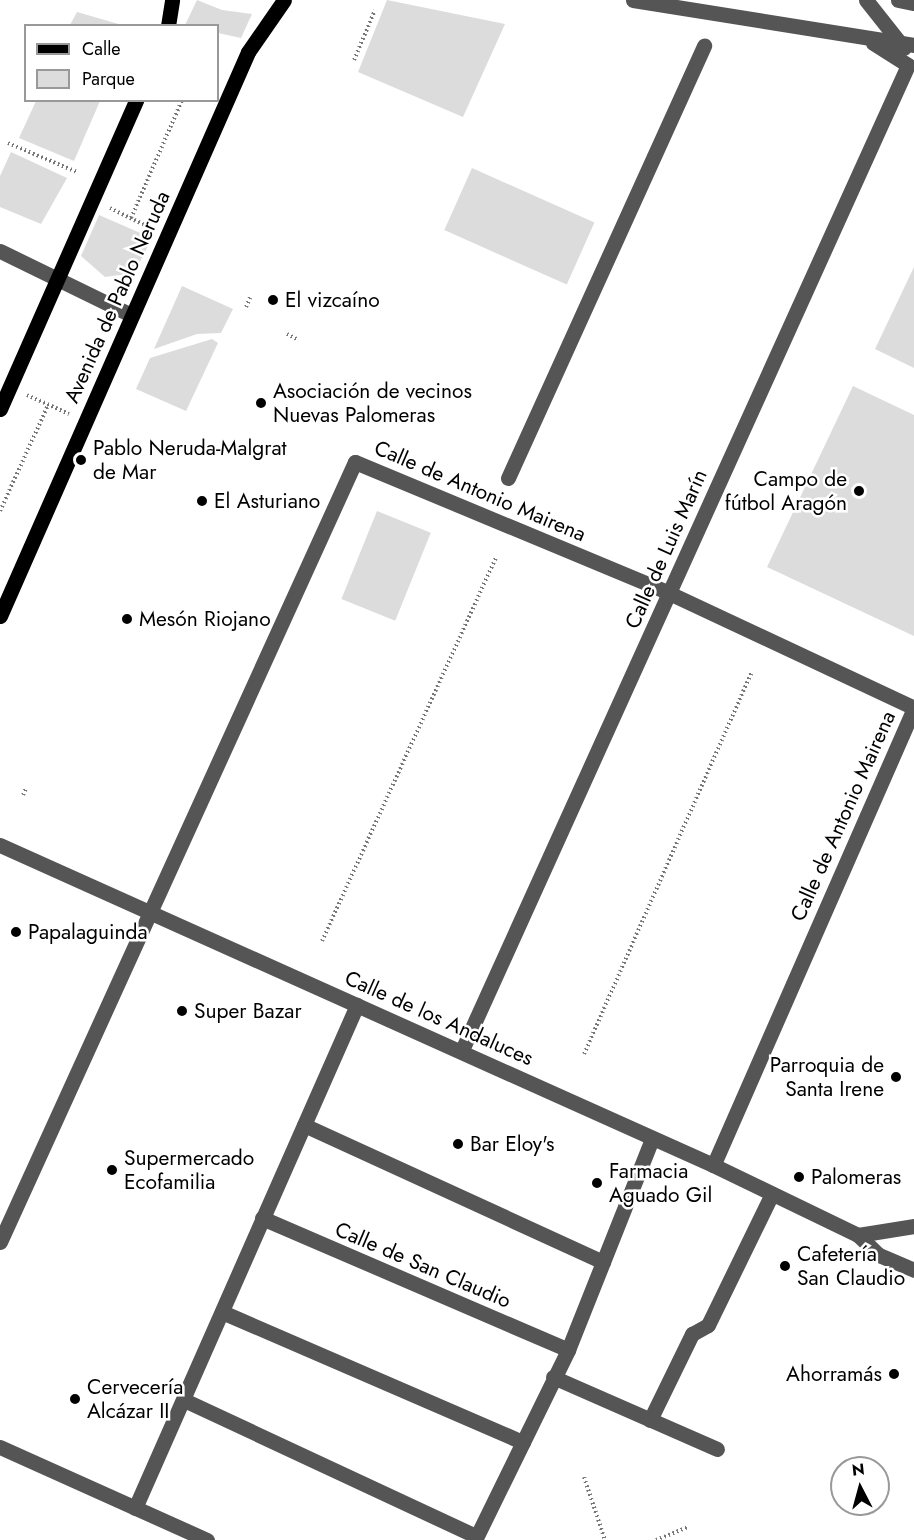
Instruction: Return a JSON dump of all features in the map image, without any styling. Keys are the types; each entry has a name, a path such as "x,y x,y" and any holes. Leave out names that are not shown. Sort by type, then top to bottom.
{"main road":[{"path":"168,24 172,0"},
{"name":"Avenida de Pablo Neruda","path":"0,616 248,52 284,0"},
{"path":"0,409 135,102"}],"street":[{"path":"633,0 908,44"},
{"path":"866,0 908,44 912,63"},
{"path":"898,0 914,3"},
{"path":"854,35 912,63"},
{"path":"508,478 704,45"},
{"name":"Calle de Luis Marín","path":"462,1050 912,63"},
{"path":"0,251 131,315"},
{"name":"Calle de Antonio Mairena","path":"0,1242 148,912 355,462 669,593 914,708 713,1165"},
{"name":"Calle de los Andaluces","path":"0,845 462,1050 713,1165 858,1235 879,1255 914,1270"},
{"path":"135,1508 357,1005"},
{"path":"303,1125 603,1262"},
{"path":"184,1400 476,1538 568,1350 652,1139"},
{"path":"650,1420 692,1334 708,1325 772,1194"},
{"name":"Calle de San Claudio","path":"262,1218 568,1350"},
{"path":"858,1235 914,1226"},
{"path":"222,1312 523,1442"},
{"path":"553,1377 717,1449"},
{"path":"0,1447 207,1540"}],"path":[{"path":"354,60 375,10"},
{"path":"130,218 181,102"},
{"path":"8,143 77,172"},
{"path":"104,205 155,230"},
{"path":"246,307 251,295"},
{"path":"287,334 297,339"},
{"path":"21,392 72,415"},
{"path":"0,511 48,405"},
{"path":"322,941 496,557"},
{"path":"584,1054 751,673"},
{"path":"23,795 26,788"},
{"path":"584,1477 605,1540"},
{"path":"656,1540 689,1527"}],"green space":[{"path":"197,0 222,10 252,14 241,38 219,33 219,24 185,24"},
{"path":"387,0 505,24 463,117 358,72"},
{"path":"77,12 119,24 71,24"},
{"path":"36,102 100,102 74,161 19,138"},
{"path":"11,152 67,178 41,224 0,207 0,176"},
{"path":"472,168 594,223 567,285 444,230"},
{"path":"99,215 145,235 149,244 134,273 105,277 81,256"},
{"path":"914,267 914,368 875,349"},
{"path":"182,286 233,309 221,333 197,334 154,349"},
{"path":"212,339 218,343 186,411 136,389 150,358"},
{"name":"Campo de fútbol Aragón","path":"853,386 914,415 914,636 767,567"},
{"path":"377,511 431,533 395,621 341,599"}],"place":[{"name":"El vizcaíno","path":"273,300"},
{"name":"Asociación de vecinos Nuevas Palomeras","path":"261,403"},
{"name":"Pablo Neruda-Malgrat de Mar","path":"81,460"},
{"name":"Campo de fútbol Aragón","path":"859,491"},
{"name":"El Asturiano","path":"202,501"},
{"name":"Mesón Riojano","path":"127,619"},
{"name":"Papalaguinda","path":"16,932"},
{"name":"Super Bazar","path":"182,1011"},
{"name":"Parroquia de Santa Irene","path":"896,1077"},
{"name":"Bar Eloy's","path":"458,1144"},
{"name":"Supermercado Ecofamilia","path":"112,1170"},
{"name":"Palomeras","path":"799,1177"},
{"name":"Farmacia Aguado Gil","path":"597,1183"},
{"name":"Cafetería San Claudio","path":"785,1266"},
{"name":"Ahorramás","path":"894,1374"},
{"name":"Cervecería Alcázar II","path":"75,1399"}]}
